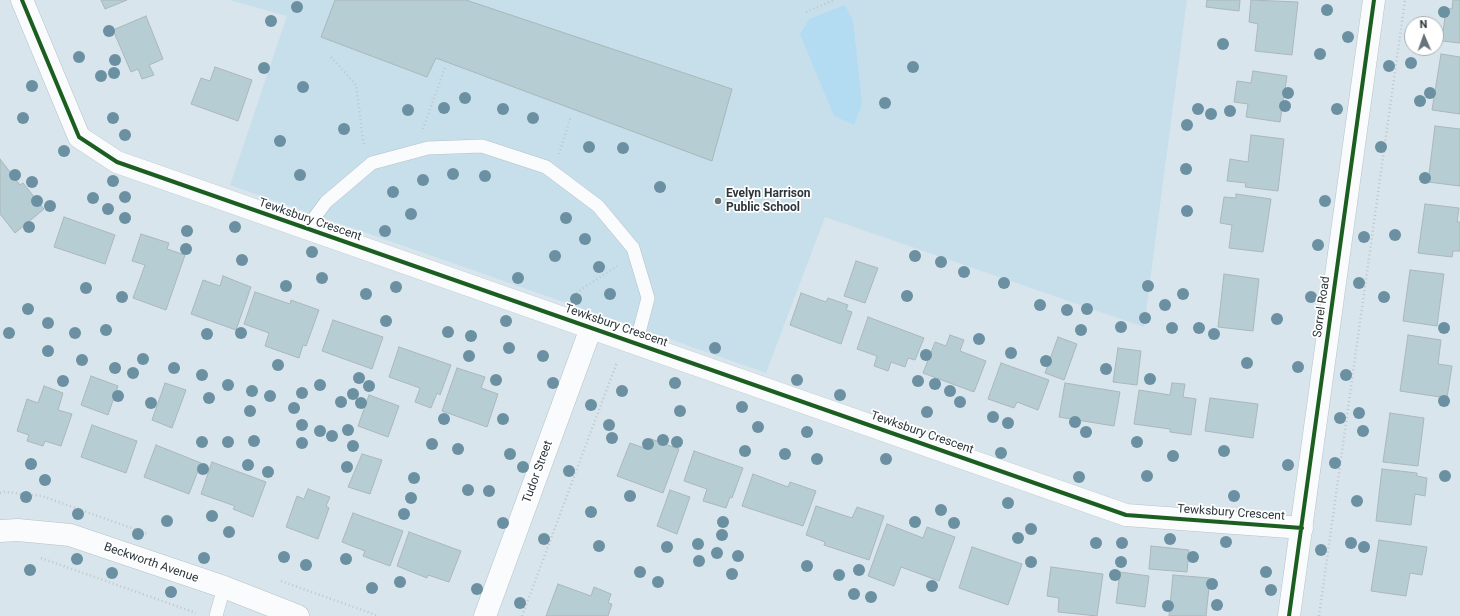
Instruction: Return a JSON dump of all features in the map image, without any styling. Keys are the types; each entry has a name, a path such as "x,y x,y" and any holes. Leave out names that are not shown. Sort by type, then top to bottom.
{"street":[{"name":"Tewksbury Crescent","path":"22,0 79,137 117,162 1126,515 1302,528"},
{"name":"Sorrel Road","path":"1289,616 1374,0"},
{"name":"Tudor Street","path":"485,616 591,328"},
{"name":"Beckworth Avenue","path":"0,531 18,530 70,535 224,587 298,616"}],"lane":[{"path":"306,229 326,202 372,163 428,148 482,146 546,168 598,206 633,248 648,298 636,344"},
{"path":"216,616 224,587"}],"path":[{"path":"806,12 834,0"},
{"path":"1319,616 1405,0"},
{"path":"331,57 356,85 363,140 372,163"},
{"path":"416,152 445,67"},
{"path":"553,172 571,116"},
{"path":"570,297 617,266"},
{"path":"522,616 617,361"},
{"path":"35,556 199,613"}],"shaded area":[{"name":"Evelyn Harrison Public School","path":"229,0 1187,0 1144,327 825,217 766,373 230,185 287,16"},
{"path":"845,5 853,21 862,104 854,125 834,116 800,34 809,19"}],"building":[{"path":"101,0 127,0 105,9"},
{"path":"335,0 466,0 732,89 712,161 436,58 427,77 321,37"},
{"path":"1207,0 1240,0 1239,11 1206,7"},
{"path":"1251,0 1298,2 1292,55 1255,51 1258,24 1249,22"},
{"path":"1453,0 1460,0 1460,43 1444,41 1446,8 1452,9"},
{"path":"146,16 163,59 149,65 154,75 142,79 138,69 131,72 113,30"},
{"path":"1444,54 1460,57 1460,114 1432,110 1441,56 1444,56"},
{"path":"215,67 252,80 238,121 191,104 201,78 210,81"},
{"path":"1253,71 1287,76 1280,122 1246,117 1248,104 1234,102 1237,81 1251,83"},
{"path":"1435,126 1460,129 1460,186 1428,182"},
{"path":"1251,135 1284,139 1278,191 1245,187 1246,183 1227,181 1230,159 1248,162"},
{"path":"0,159 20,185 23,183 44,209 15,233 0,214"},
{"path":"1236,194 1271,199 1263,252 1229,248 1232,225 1220,223 1224,197 1236,198"},
{"path":"1425,204 1459,208 1457,222 1460,222 1460,251 1453,251 1452,257 1418,253"},
{"path":"64,217 115,235 105,264 54,247"},
{"path":"141,234 169,243 167,249 185,255 166,310 133,298 145,265 132,261"},
{"path":"856,261 878,268 865,303 844,296"},
{"path":"1410,270 1444,274 1437,326 1403,321"},
{"path":"1224,274 1259,279 1253,331 1218,327"},
{"path":"223,276 251,287 236,330 191,314 203,280 220,286"},
{"path":"255,292 290,304 291,300 319,310 306,346 303,345 299,358 265,346 269,333 244,324"},
{"path":"801,293 826,302 828,298 848,305 846,310 852,312 841,344 790,325"},
{"path":"868,317 924,338 915,360 908,358 905,367 891,362 888,371 874,366 877,356 857,349"},
{"path":"333,320 383,337 372,369 322,351"},
{"path":"950,335 964,340 960,351 986,361 974,392 923,373 935,342 946,346"},
{"path":"1408,335 1441,340 1438,364 1452,366 1447,398 1400,391"},
{"path":"1058,337 1077,344 1064,380 1045,373"},
{"path":"399,347 451,365 440,395 437,393 431,408 415,402 420,388 389,377"},
{"path":"1118,348 1141,351 1137,385 1113,382"},
{"path":"1001,363 1049,380 1038,410 1017,402 1014,408 988,399"},
{"path":"457,368 485,377 481,388 498,394 487,427 442,411"},
{"path":"91,376 118,386 108,415 81,405"},
{"path":"165,383 186,390 172,428 152,420"},
{"path":"1065,383 1120,392 1114,426 1059,417"},
{"path":"1172,383 1185,384 1183,397 1196,399 1191,435 1170,432 1170,429 1134,424 1139,390 1170,395"},
{"path":"44,386 63,393 58,410 72,414 61,446 45,441 43,446 27,441 29,435 17,431 27,399 38,403"},
{"path":"369,395 399,406 388,437 358,426"},
{"path":"1210,398 1258,404 1253,438 1205,431"},
{"path":"1390,413 1424,418 1418,466 1383,462"},
{"path":"92,425 137,441 126,473 81,457"},
{"path":"651,439 679,449 663,493 617,476 630,443 647,449"},
{"path":"156,445 201,463 189,494 144,477"},
{"path":"694,451 743,468 732,498 730,497 726,508 703,501 707,489 684,481"},
{"path":"362,454 382,460 370,494 348,487"},
{"path":"212,462 266,482 253,517 233,509 235,506 201,494"},
{"path":"1382,469 1417,473 1417,476 1427,478 1425,496 1415,494 1411,525 1376,521"},
{"path":"753,474 788,487 790,482 816,491 803,526 742,506"},
{"path":"308,489 330,497 326,506 329,508 318,539 286,527 297,496 304,499"},
{"path":"670,490 690,497 677,534 657,526"},
{"path":"816,506 852,518 857,507 884,516 869,560 824,545 825,542 806,535"},
{"path":"353,513 403,531 390,566 363,556 365,551 342,542"},
{"path":"887,524 923,538 927,527 955,537 939,581 901,567 894,586 868,576"},
{"path":"409,532 461,551 449,582 428,575 427,578 397,566"},
{"path":"1379,540 1427,547 1422,575 1410,573 1406,596 1371,591"},
{"path":"1151,546 1189,550 1187,572 1149,569"},
{"path":"972,547 1022,564 1008,605 959,588"},
{"path":"1051,567 1103,574 1097,616 1058,612 1059,598 1047,596"},
{"path":"1120,572 1149,576 1145,607 1116,603"},
{"path":"1173,575 1210,578 1206,616 1169,616"},
{"path":"558,584 591,596 594,587 611,594 608,603 612,604 608,616 546,616"}],"cycle path":[{"path":"22,0 79,137 117,162 1126,515 1302,528"},
{"path":"1289,616 1374,0"}],"place":[{"name":"Evelyn Harrison Public School","path":"718,201"}]}
